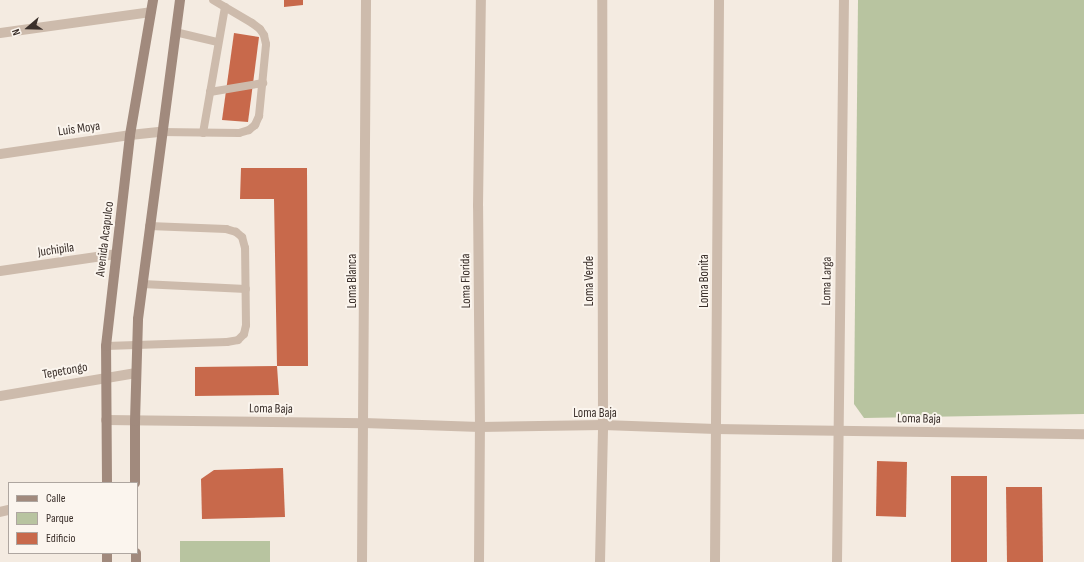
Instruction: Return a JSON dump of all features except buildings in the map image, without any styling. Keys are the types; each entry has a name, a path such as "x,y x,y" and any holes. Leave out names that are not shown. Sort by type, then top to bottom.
{"main road":[{"name":"Avenida Acapulco","path":"107,482 106,346 130,135 153,0"},
{"path":"136,482 135,421 138,319 161,132 180,0"}],"street":[{"name":"Loma Blanca","path":"362,562 366,0"},
{"name":"Loma Florida","path":"479,562 480,426 478,206 481,0"},
{"name":"Loma Verde","path":"600,562 603,425 602,0"},
{"name":"Loma Bonita","path":"715,562 718,0"},
{"name":"Loma Larga","path":"837,562 844,0"},
{"path":"0,32 151,12"},
{"name":"Luis Moya","path":"0,154 130,135 161,132"},
{"name":"Juchipila","path":"0,271 116,254"},
{"name":"Tepetongo","path":"0,396 136,373"},
{"name":"Loma Baja","path":"106,420 480,426 603,425 716,429 1084,434"}],"lane":[{"path":"161,132 239,133 250,130 255,125 259,116 266,44 264,35 260,29 213,0"},
{"path":"203,133 217,42 225,7"},
{"path":"175,32 217,42"},
{"path":"210,92 263,83"},
{"path":"106,346 227,342 238,340 244,334 246,325 246,289 245,248 242,237 236,232 226,229 149,226"},
{"path":"142,284 246,289"}],"green space":[{"path":"858,0 1084,0 1084,414 864,418 854,404"},
{"path":"180,541 270,541 270,562 180,562"}]}
